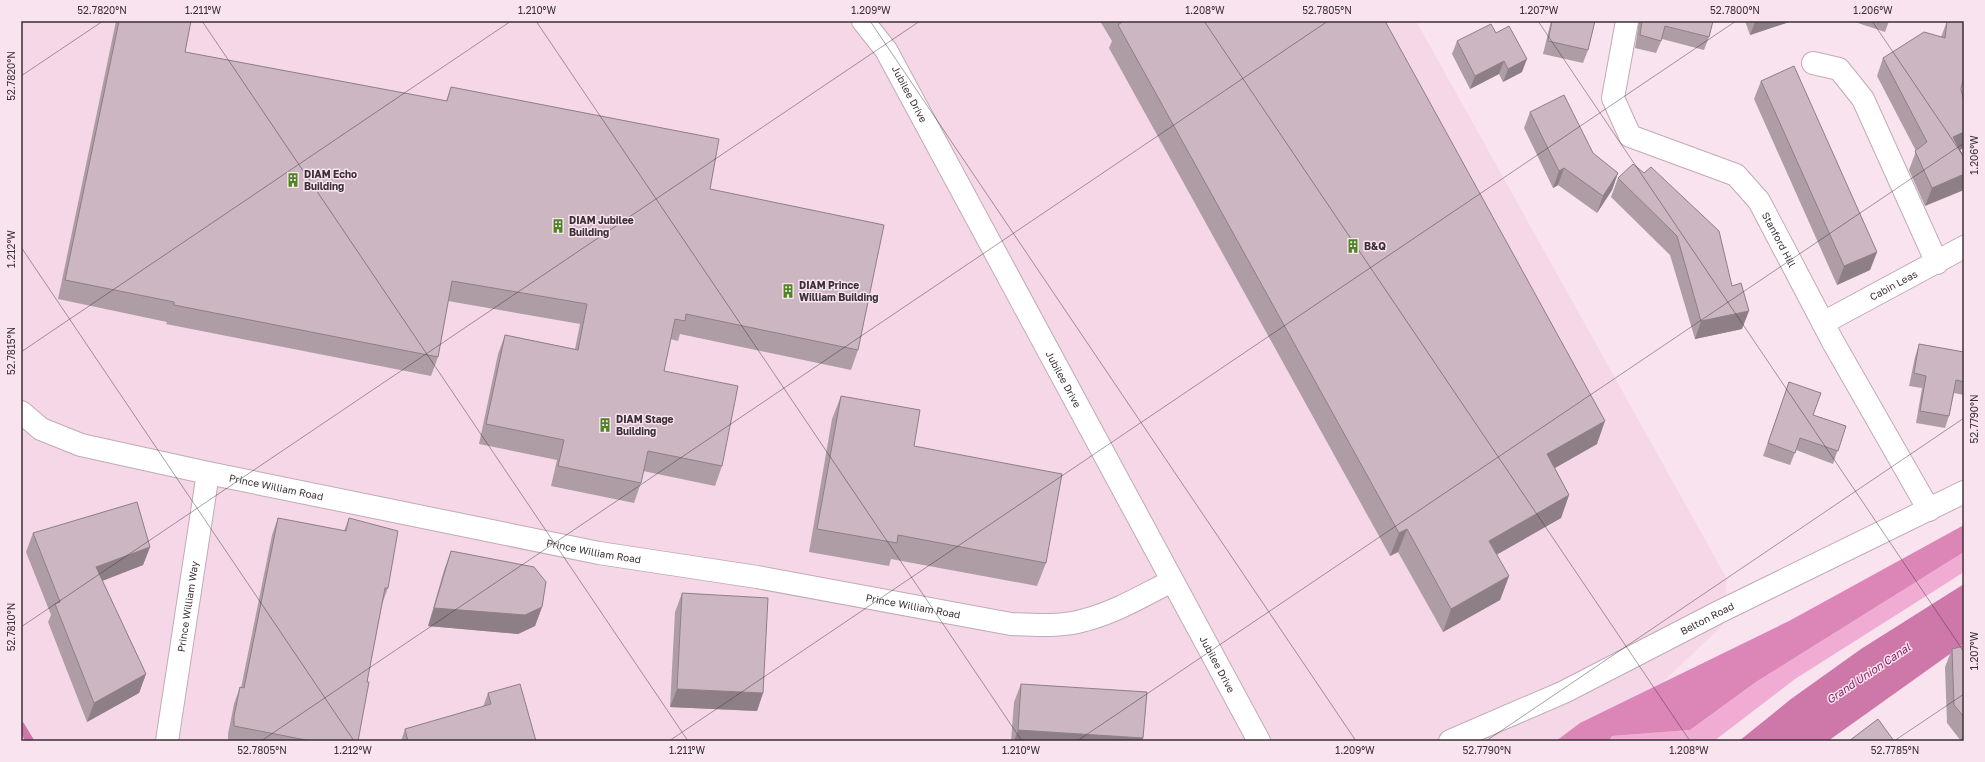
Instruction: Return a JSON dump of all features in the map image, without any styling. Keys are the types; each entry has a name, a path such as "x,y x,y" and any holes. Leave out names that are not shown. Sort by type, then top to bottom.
{"street":[{"name":"Jubilee Drive","path":"863,21 886,50 1259,741"},
{"name":"Stanford Hill","path":"1627,21 1613,98 1630,136 1736,175 1759,201 1823,323 1929,510"},
{"path":"1813,63 1838,69 1863,99 1937,263"},
{"name":"Cabin Leas","path":"1823,323 1937,263 1964,247"},
{"name":"Prince William Road","path":"21,412 41,429 81,445 208,473 599,553 757,577 1011,624 1035,625 1084,621 1109,612 1172,581"},
{"name":"Prince William Way","path":"167,741 208,473"},
{"name":"Belton Road","path":"1450,741 1564,692 1719,612 1964,492"}],"shaded area":[{"path":"21,21 1416,21 1727,579 1723,625 1600,741 21,741"},
{"path":"1964,525 1964,552 1756,682 1690,730 1612,736 1609,741 1556,741 1580,723 1789,621"},
{"path":"1964,552 1964,572 1795,679 1714,741 1609,741 1612,736 1690,730 1756,682"}],"water":[{"name":"Grand Union Canal","path":"1964,584 1964,644 1828,741 1739,741 1791,699 1861,649"}],"building":[{"path":"119,21 191,21 185,52 447,101 451,87 719,139 710,189 884,225 858,350 686,314 685,321 675,319 664,371 738,386 722,466 648,451 641,483 558,466 564,440 486,424 505,335 578,350 587,304 452,281 438,357 174,305 174,302 65,280"},
{"name":"B&Q","path":"1122,21 1385,21 1605,421 1547,454 1569,495 1489,541 1509,576 1451,609 1407,529 1399,533 1118,25"},
{"path":"1552,21 1595,21 1588,50 1548,41"},
{"path":"1642,21 1713,21 1709,37 1665,26 1661,41 1640,35"},
{"path":"1947,21 1964,21 1964,76 1961,89 1964,102 1964,132 1953,137 1964,158 1964,174 1932,188 1915,151 1927,142 1883,58 1924,32 1945,38"},
{"path":"1491,24 1496,33 1509,26 1527,59 1508,69 1504,61 1475,76 1457,41"},
{"path":"1794,66 1877,252 1844,266 1761,81"},
{"path":"1564,95 1593,153 1618,173 1603,196 1564,168 1559,171 1530,112"},
{"path":"1633,164 1644,173 1651,167 1719,231 1732,286 1741,283 1749,311 1701,321 1677,236 1618,178"},
{"path":"1919,344 1964,352 1964,382 1956,380 1949,416 1920,411 1926,376 1914,373"},
{"path":"1789,382 1821,393 1813,415 1846,426 1838,451 1800,438 1795,453 1768,443"},
{"path":"841,396 920,410 914,446 1062,474 1046,563 898,535 897,543 817,529"},
{"path":"137,502 150,547 96,567 146,674 94,703 55,604 60,602 33,533"},
{"path":"278,518 346,531 349,518 398,531 388,588 385,588 367,682 369,682 358,741 311,741 234,726 234,716 240,687 244,688"},
{"path":"451,551 534,567 546,582 542,607 525,615 434,608"},
{"path":"682,593 768,598 763,693 677,689"},
{"path":"1964,646 1964,717 1954,705 1952,649"},
{"path":"520,684 536,741 408,741 405,729 491,704 488,693"},
{"path":"1021,684 1147,692 1143,738 1018,730"},
{"path":"1878,719 1894,741 1849,741"}],"waterway":[{"path":"21,726 30,741"}],"place":[{"name":"DIAM Echo Building","path":"293,180"},
{"name":"DIAM Jubilee Building","path":"558,226"},
{"name":"B&Q","path":"1353,246"},
{"name":"DIAM Prince William Building","path":"788,291"},
{"name":"DIAM Stage Building","path":"605,425"}]}
